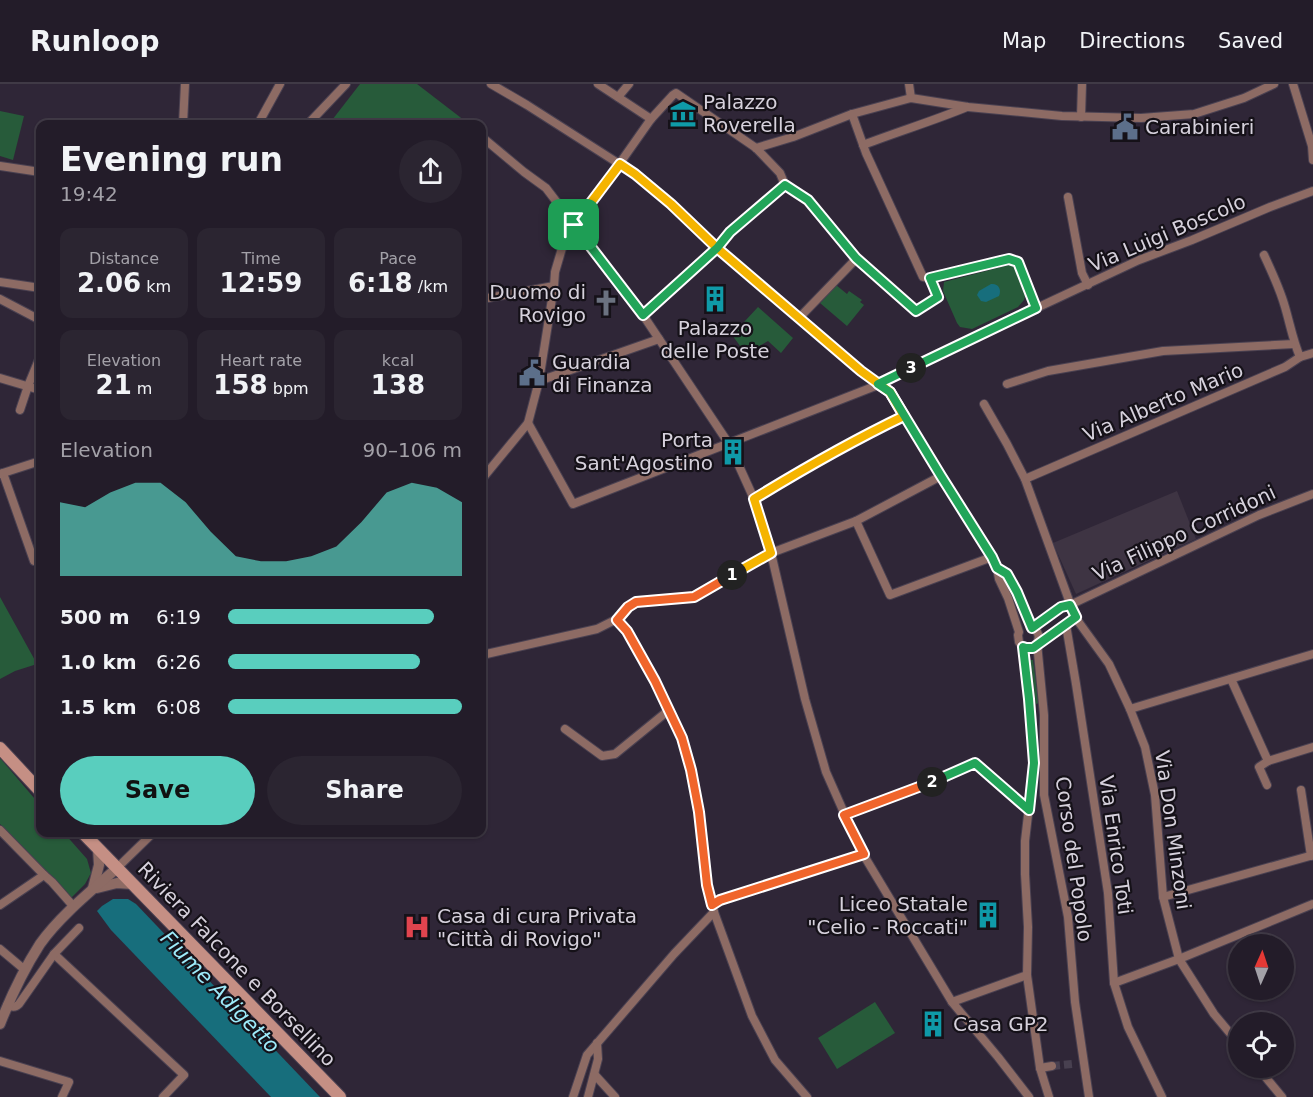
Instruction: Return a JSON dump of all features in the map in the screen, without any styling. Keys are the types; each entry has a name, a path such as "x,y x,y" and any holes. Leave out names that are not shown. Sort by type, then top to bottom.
{"main road":[{"path":"0,748 36,787"},
{"name":"Riviera Falcone e Borsellino","path":"87,837 340,1097"}],"street":[{"path":"183,120 185,84"},
{"path":"260,120 280,84"},
{"path":"312,120 346,84"},
{"name":"Corso del Popolo","path":"491,84 635,174 671,204 717,248 890,392 992,557 1019,632 1018,642 1023,647 1029,699 1034,763 1025,841 1027,975 1040,1068 1049,1097"},
{"path":"598,84 651,119"},
{"path":"618,97 629,84"},
{"path":"909,84 911,98"},
{"path":"1081,117 1082,84"},
{"path":"756,148 793,137 852,114 911,98 1004,111 1081,117 1141,118 1194,114 1244,98 1274,84"},
{"path":"1293,84 1312,147 1313,160"},
{"path":"486,474 528,423 539,381 555,272 565,238 651,119 676,93 756,148 780,173 785,185 808,200 856,258 916,311 938,297 930,278"},
{"path":"863,145 968,107"},
{"path":"852,114 863,145 923,277 930,278 1009,259 1018,262 1036,308"},
{"path":"486,140 546,188 643,315 730,445"},
{"path":"0,166 36,171"},
{"path":"643,315 717,248 730,232 785,185"},
{"name":"Via Luigi Boscolo","path":"528,423 573,504 730,445 878,384 1139,260 1313,191"},
{"path":"1068,197 1082,273 1088,285"},
{"path":"1264,255 1277,282 1294,344 1300,357"},
{"path":"799,318 856,258"},
{"path":"0,282 36,287"},
{"path":"486,298 554,286"},
{"path":"0,299 36,318"},
{"path":"539,381 659,339"},
{"path":"1006,384 1048,371 1163,351 1294,344"},
{"name":"Via Alberto Mario","path":"1025,480 1313,353"},
{"path":"20,410 36,367"},
{"path":"0,378 36,389"},
{"name":"Via Don Minzoni","path":"984,404 1025,480 1070,605 1109,664 1145,747 1155,795 1163,897 1179,959 1214,1014 1228,1031"},
{"path":"754,499 798,471 904,416"},
{"path":"735,457 754,499 771,553 805,699 826,772 844,815 864,854 952,1002 1029,1097"},
{"path":"34,561 2,473 36,462"},
{"path":"486,654 597,629 617,620 628,607 636,602 694,597 771,553 856,521 941,476"},
{"name":"Via Filippo Corridoni","path":"1032,628 1061,607 1070,605 1228,529 1313,494"},
{"path":"856,521 890,595 992,557"},
{"name":"Corso del Popolo","path":"997,568 1007,574 1032,628 1039,634 1044,715 1044,795 1068,917 1075,1002 1089,1097"},
{"path":"1023,647 1033,648 1076,617"},
{"path":"617,620 627,631 655,681 682,738 699,812 707,885 752,1016 775,1060 807,1097"},
{"name":"Via Enrico Toti","path":"1066,626 1108,893 1113,983 1128,1027 1162,1097"},
{"path":"1019,632 1025,627 1032,628"},
{"path":"1130,709 1313,654"},
{"path":"1231,679 1268,761"},
{"path":"565,729 602,756 615,754 669,710"},
{"path":"1267,786 1259,767 1268,761 1313,747"},
{"path":"844,815 975,763 1029,810"},
{"path":"1163,897 1312,856 1301,790"},
{"path":"0,830 52,882 74,908"},
{"path":"0,1024 7,1005 41,943 93,889 149,837"},
{"path":"93,889 99,865 98,849"},
{"path":"573,1097 586,1055 720,900 864,854"},
{"path":"0,905 44,875"},
{"path":"93,889 117,883 132,884"},
{"path":"1113,983 1179,959 1313,904"},
{"path":"7,1005 13,1007 18,1004 54,954 79,928"},
{"path":"0,949 25,970"},
{"path":"54,954 184,1075 163,1097"},
{"path":"952,1002 1027,975"},
{"path":"588,1097 598,1059 597,1043"},
{"path":"0,1060 69,1082 62,1097"},
{"path":"1072,1064 1083,1064"},
{"path":"1040,1068 1052,1066"},
{"path":"595,1074 615,1097"},
{"path":"1266,1078 1282,1097"}],"shaded area":[{"path":"1177,491 1196,539 1076,594 1053,543"}],"green space":[{"path":"360,84 417,84 464,120 332,120"},
{"path":"0,111 24,116 13,160 0,156"},
{"path":"1009,265 1014,267 1025,296 1024,300 1018,307 972,329 960,327 943,291 944,282"},
{"path":"836,285 847,294 849,291 862,300 860,302 864,305 847,326 820,303"},
{"path":"758,307 793,338 781,353 768,341 746,354 732,335"},
{"path":"0,597 36,664 0,679"},
{"path":"1030,660 1033,660 1039,703 1036,704"},
{"path":"0,758 36,800 36,837 68,837 87,859 91,873 85,884 71,898 0,824"},
{"path":"875,1002 895,1033 837,1069 818,1038"}],"water":[{"path":"991,284 999,287 999,296 986,302 981,301 977,295 979,291"},
{"path":"113,899 128,899 136,904 320,1097 271,1097 111,930 97,911"}],"tunnel":[{"path":"1052,1066 1072,1064"}],"place":[{"name":"Palazzo Roverella","path":"683,114"},
{"name":"Carabinieri","path":"1125,127"},
{"name":"Palazzo delle Poste","path":"715,299"},
{"name":"Duomo di Rovigo","path":"606,303"},
{"name":"Guardia di Finanza","path":"532,373"},
{"name":"Porta Sant'Agostino","path":"733,452"},
{"name":"Liceo Statale \"Celio - Roccati\"","path":"988,915"},
{"name":"Casa di cura Privata \"Città di Rovigo\"","path":"417,927"},
{"name":"Casa GP2","path":"933,1024"}],"route":[{"path":"574,225 620,164 671,204 717,248 861,371 878,384 890,392 904,416 798,471 754,499 771,553 694,597 636,602 622,612 617,620 627,631 655,681 682,738 699,812 703,860 712,905 720,900 864,854 844,815 975,763 1029,810 1034,763 1023,647 1033,648 1076,617 1070,605 1061,607 1032,628 1007,574 997,568 890,392 878,384 1036,308 1018,262 1009,259 930,278 938,297 916,311 856,258 808,200 785,185 730,232 717,248 643,315 574,225"}],"water label":[{"name":"Fiume Adigetto","path":"220,992"}]}
